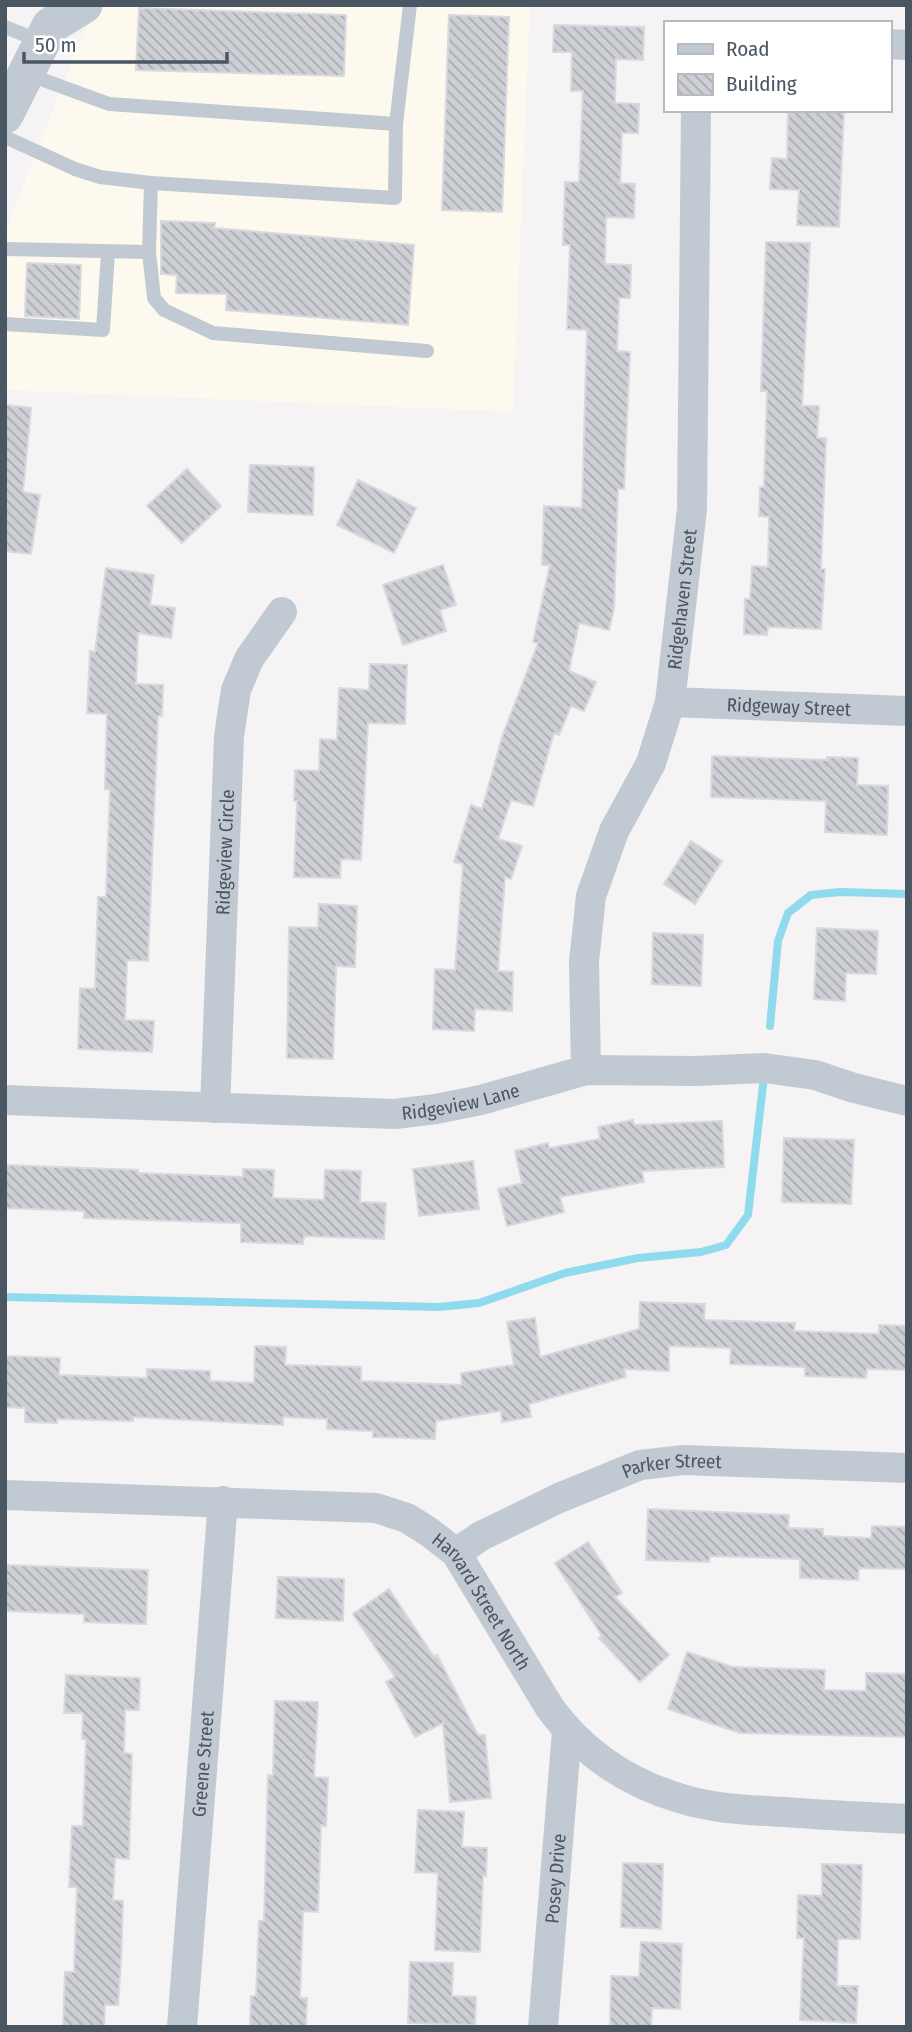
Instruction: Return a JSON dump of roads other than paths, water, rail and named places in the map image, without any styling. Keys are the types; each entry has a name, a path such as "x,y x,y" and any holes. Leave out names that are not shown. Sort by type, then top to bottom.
{"street":[{"path":"5,115 41,37 84,5"},
{"name":"Ridgehaven Street","path":"586,1070 584,962 591,896 614,831 651,763 670,702 692,509 696,112"},
{"name":"Ridgeview Circle","path":"215,1108 231,724 236,690 249,659 282,612"},
{"name":"Ridgeway Street","path":"670,702 907,711"},
{"name":"Ridgeview Lane","path":"5,1100 395,1114 481,1100 586,1070 764,1068 816,1075 907,1101"},
{"name":"Parker Street","path":"456,1553 481,1536 559,1498 640,1465 684,1460 907,1468"},
{"name":"Harvard Street North","path":"5,1495 376,1508 407,1518 456,1553 550,1708 567,1731 593,1754 626,1776 679,1799 736,1810 907,1819"},
{"name":"Greene Street","path":"182,2027 223,1501"},
{"name":"Posey Drive","path":"543,2027 567,1731"}],"lane":[{"path":"5,137 75,169 100,177 151,183 395,198 396,124 410,5"},
{"path":"5,27 41,37 109,104 396,124"},
{"path":"151,183 149,252 154,298 163,310 213,333 427,351"},
{"path":"5,249 149,252"},
{"path":"5,324 103,330 108,252"}],"waterway":[{"path":"770,1026 778,941 788,913 811,895 840,892 907,894"},
{"path":"5,1297 439,1307 479,1303 565,1273 638,1258 701,1252 726,1245 748,1215 763,1085"}]}
